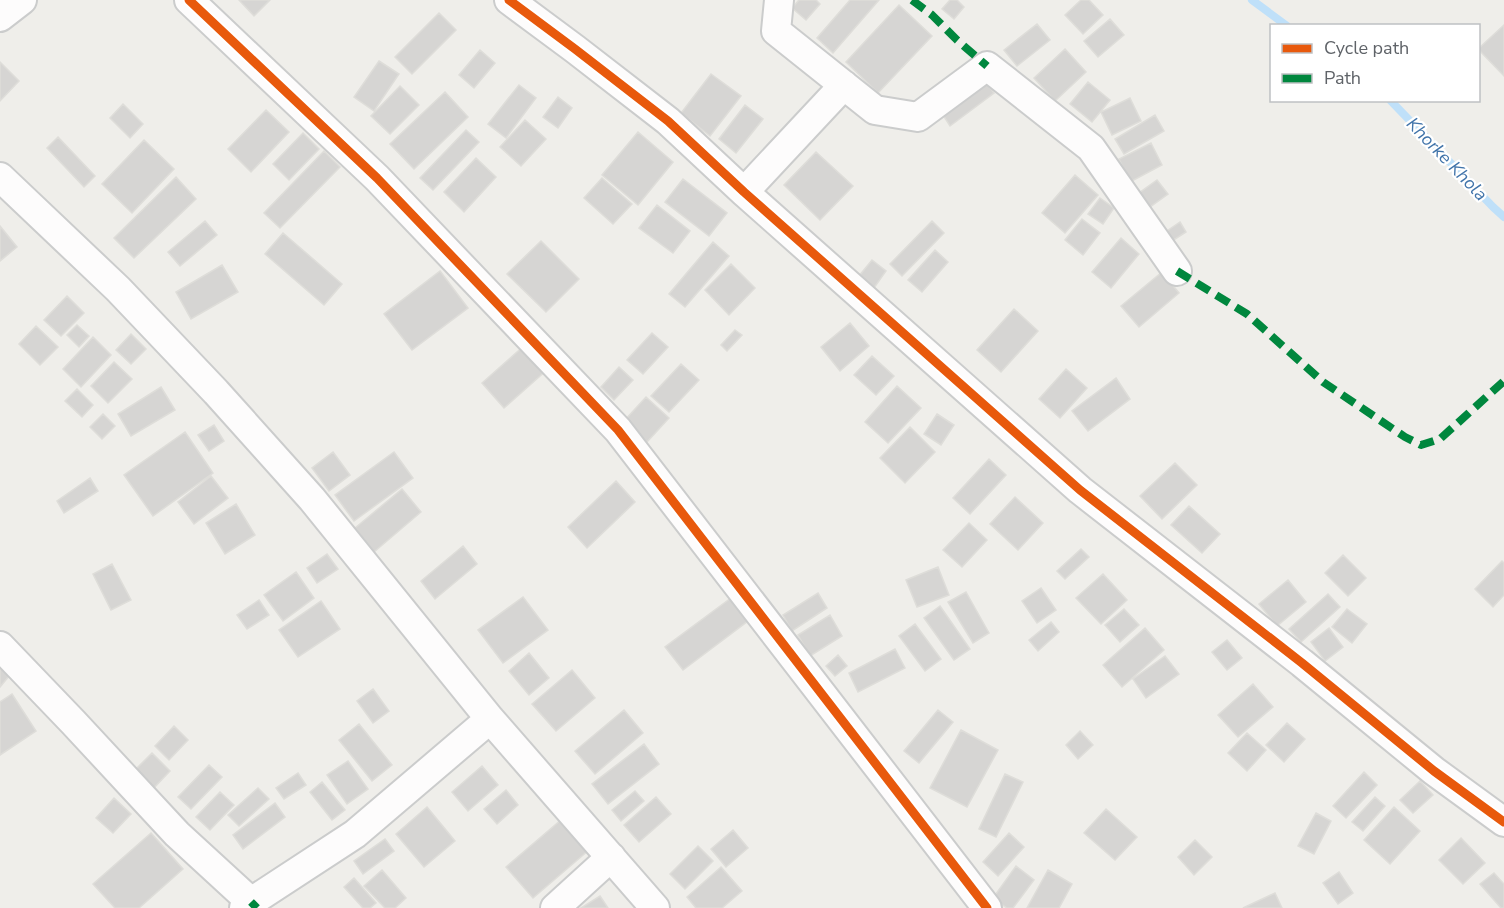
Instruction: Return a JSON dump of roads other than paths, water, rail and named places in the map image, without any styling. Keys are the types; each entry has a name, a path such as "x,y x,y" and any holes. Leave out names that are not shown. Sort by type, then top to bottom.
{"street":[{"path":"0,17 22,0"},
{"path":"189,0 377,178 618,430 987,908"},
{"path":"509,0 668,121 744,192 1080,490 1302,663 1434,771 1504,822"},
{"path":"779,0 776,31 875,110 918,117 987,66 1091,148 1177,271"},
{"path":"744,192 844,85"},
{"path":"0,177 118,289 224,401 312,499 490,719 655,908"},
{"path":"0,646 177,834 248,905 355,834 490,719"},
{"path":"555,908 611,857"}],"waterway":[{"name":"Khorke Khola","path":"1252,0 1284,24"},
{"name":"Khorke Khola","path":"1392,102 1504,217"}]}
